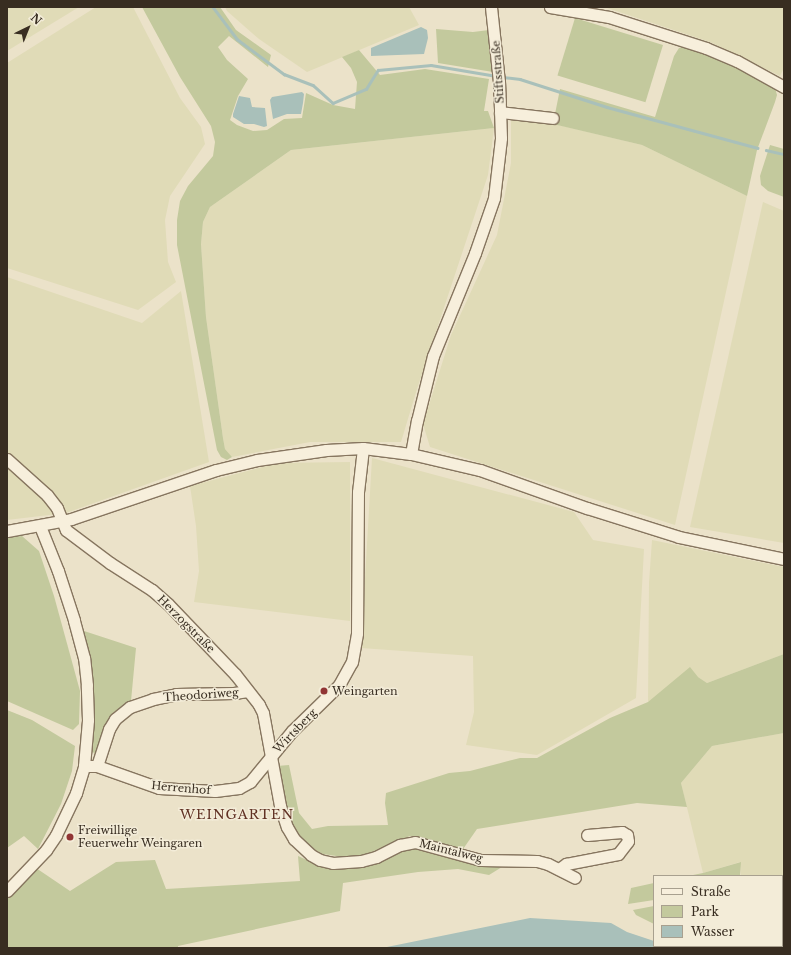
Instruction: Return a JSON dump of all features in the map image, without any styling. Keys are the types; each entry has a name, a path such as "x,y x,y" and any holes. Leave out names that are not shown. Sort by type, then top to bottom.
{"street":[{"name":"Stiftsstraße","path":"411,454 418,414 434,356 488,220 498,172 501,138 500,112 491,7"},
{"path":"550,7 609,17 683,40 724,55 784,87"},
{"path":"500,112 553,118"},
{"path":"7,531 62,521 216,470 288,454 363,448 411,454 480,470 587,508 679,537 784,559"},
{"name":"Wirtsberg","path":"270,758 292,731 335,690 352,662 356,643 358,492 363,448"},
{"name":"Herzogstraße","path":"7,459 47,495 57,508 66,530 74,538 152,590 168,604 235,674 263,713 270,758"},
{"path":"7,891 46,850 56,836 76,793 84,766 88,720 87,685 84,658 74,620 58,571 40,526"},
{"name":"Theodoriweg","path":"97,766 109,729 118,715 130,707 153,699 176,694 234,693 248,691"},
{"name":"Herrenhof","path":"84,766 97,766 159,788 215,791 239,788 250,782 270,758"},
{"name":"Maintalweg","path":"270,758 280,806 287,827 302,848 320,860 333,863 361,861 376,857 400,845 415,842 481,860 537,861 559,869 575,878"},
{"path":"559,869 566,864 618,854 628,841 627,835 622,832 587,835"}],"shaded area":[{"path":"7,7 79,7 7,51"},
{"path":"96,7 133,7 180,98 201,127 205,144 170,196 165,220 168,262 176,282 138,310 7,268 7,63"},
{"path":"225,7 409,7 419,25 307,72 259,39 227,11"},
{"path":"604,7 784,7 784,68 780,76 710,42"},
{"path":"511,118 550,123 642,145 747,196 675,525 430,447 423,424 451,335 497,235 511,163"},
{"path":"494,128 488,175 417,389 401,442 310,442 232,457 225,449 206,317 201,244 203,222 210,207 291,150"},
{"path":"763,202 784,211 784,543 690,527"},
{"path":"7,277 142,323 181,291 209,462 66,513 7,520"},
{"path":"372,458 574,512 593,540 644,549 636,698 537,755 466,745 474,712 473,656 361,648"},
{"path":"350,462 350,621 194,602 199,571 196,526 190,486 278,463"},
{"path":"652,540 784,567 784,654 707,683 698,677 648,702 649,583"},
{"path":"784,733 784,948 777,947 783,947 783,875 741,875 740,862 703,873 681,783 712,746"}],"green space":[{"path":"142,7 220,7 236,30 271,55 268,67 229,36 218,47 227,60 248,79 238,96 230,120 237,125 253,131 267,130 284,119 302,118 306,93 333,105 355,109 357,82 351,68 342,57 359,50 380,75 425,69 489,79 484,111 488,111 494,128 291,150 210,207 203,222 201,244 206,317 223,438 225,449 232,457 227,460 221,457 217,450 177,245 177,220 180,201 188,186 213,156 215,142 211,126 180,77"},
{"path":"575,18 663,45 645,102 557,75"},
{"path":"436,29 473,32 489,30 493,72 438,63"},
{"path":"688,46 752,75 775,88 777,95 757,150 747,196 642,145 553,124 560,89 655,117 674,56 679,48"},
{"path":"770,145 784,149 784,197 768,191 761,185 760,176"},
{"path":"22,536 39,551 54,596 80,691 79,724 73,730 7,701 7,537"},
{"path":"81,630 136,648 131,701 113,713 104,731 96,755 91,750 93,705 88,650"},
{"path":"784,654 784,733 712,746 681,783 687,807 637,803 477,829 461,852 427,839 410,836 364,855 343,857 323,854 297,838 284,801 277,766 289,765 299,813 312,829 328,826 388,825 385,803 386,793 449,773 470,771 520,758 537,758 610,718 648,702 690,667 698,677 707,683"},
{"path":"7,710 32,720 75,746 72,771 61,804 38,849 24,836 7,848"},
{"path":"409,848 424,849 451,856 470,864 502,867 489,875 458,869 418,872 343,883 340,911 178,946 178,948 7,948 7,897 36,868 70,891 116,862 155,860 166,889 300,881 298,856 318,865 344,869 368,866"},
{"path":"741,862 740,875 693,875"},
{"path":"653,883 653,900 628,904 631,888"},
{"path":"653,906 653,924 636,915 633,910"}],"water":[{"path":"421,27 427,30 428,38 424,54 371,56 371,48"},
{"path":"302,92 304,94 301,114 287,114 273,119 270,100 272,97"},
{"path":"239,96 250,98 252,107 265,108 267,126 264,127 254,124 244,124 233,117"},
{"path":"530,918 611,923 627,932 653,941 653,947 720,948 382,948"}],"waterway":[{"path":"213,7 237,39 284,74 313,85 333,103 366,89 378,70 431,65 496,76"},
{"path":"502,77 520,79 607,107 758,148"},
{"path":"766,150 784,154"}],"place":[{"name":"Weingarten","path":"324,691"},
{"name":"Freiwillige Feuerwehr Weingaren","path":"70,837"}],"district":[{"name":"WEINGARTEN","path":"237,815"}]}
